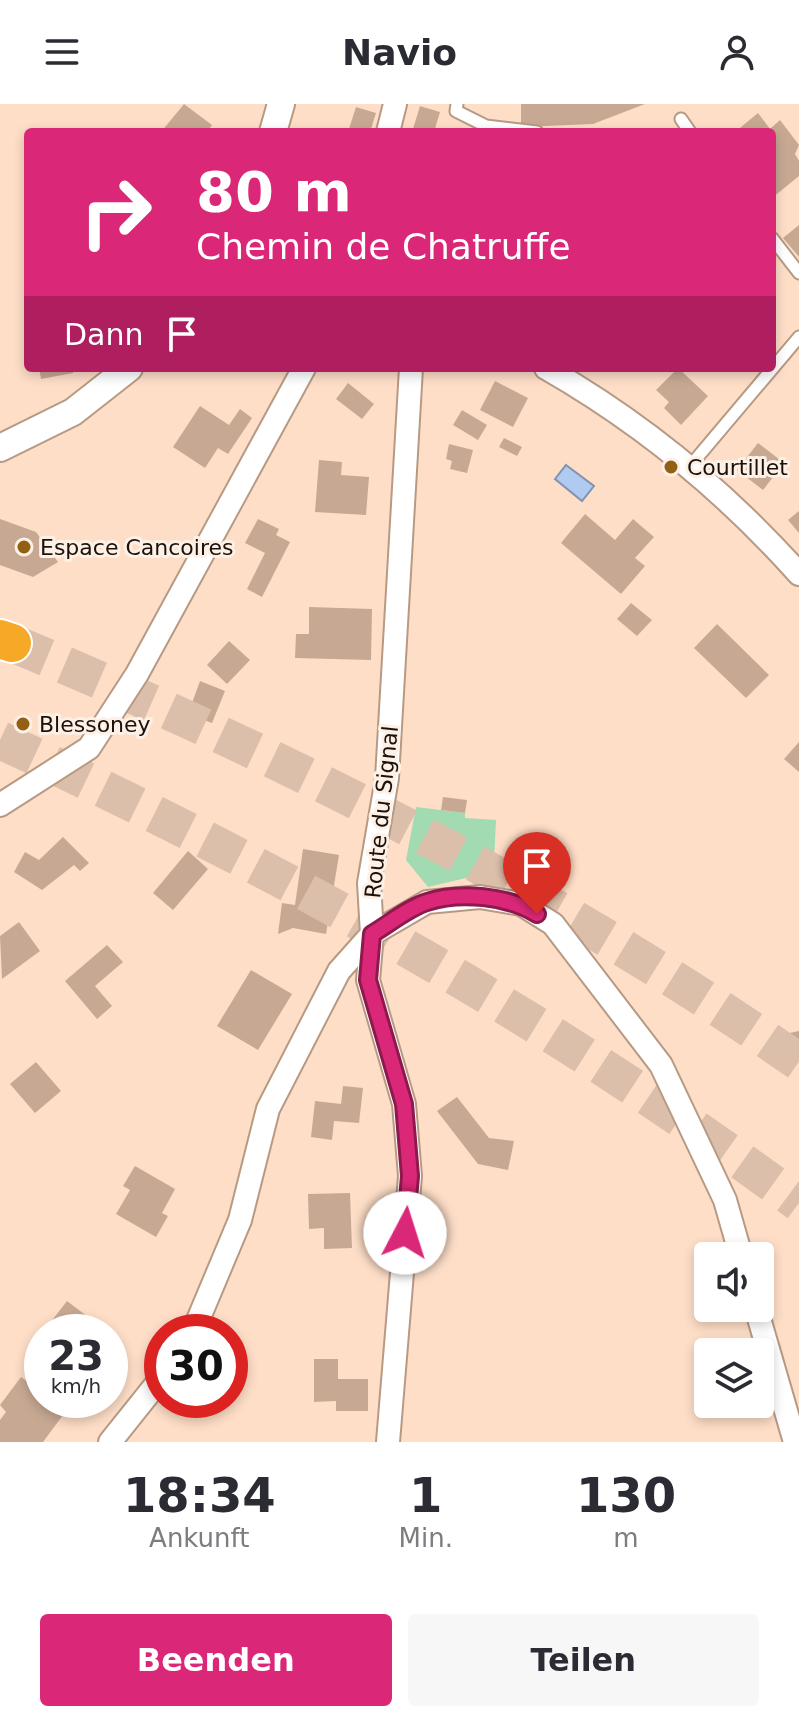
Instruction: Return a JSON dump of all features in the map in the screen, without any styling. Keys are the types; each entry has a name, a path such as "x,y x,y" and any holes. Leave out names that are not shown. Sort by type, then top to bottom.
{"street":[{"path":"274,128 281,104"},
{"path":"389,128 395,104"},
{"path":"0,448 73,412 124,372"},
{"path":"0,805 89,748 137,674 302,372"},
{"name":"Route du Signal","path":"388,1442 410,1176 404,1104 368,980 372,934 369,883 387,778 411,372"},
{"path":"553,372 604,401 691,465 799,574"},
{"path":"201,1314 240,1220 268,1109 339,971 372,934 427,902 480,897 521,904 553,924 661,1065 725,1200 737,1242"},
{"path":"760,1322 795,1442"},
{"path":"110,1442 144,1400"}],"lane":[{"path":"457,104 456,111 486,126 503,128"},
{"path":"681,119 687,128"},
{"path":"776,243 799,273"},
{"path":"776,364 799,337"},
{"path":"691,465 769,372"}],"green space":[{"path":"416,807 465,813 465,818 496,820 493,882 466,878 428,887 406,860"}],"water":[{"path":"566,465 594,486 582,501 555,479"}],"building":[{"path":"184,104 212,125 210,128 164,128"},
{"path":"521,104 645,104 593,124 521,127"},
{"path":"420,106 440,112 435,128 413,128"},
{"path":"356,107 376,113 371,128 349,128"},
{"path":"758,113 769,128 740,128"},
{"path":"780,120 799,145 795,154 799,161 799,176 776,195 776,128 771,128"},
{"path":"799,225 799,257 783,238"},
{"path":"40,372 73,372 73,373 41,379"},
{"path":"674,372 682,372 708,396 681,425 664,408 669,402 656,390"},
{"path":"495,381 528,398 513,427 480,410"},
{"path":"348,383 374,404 362,419 336,399"},
{"path":"200,406 229,425 240,409 252,418 228,454 218,448 205,468 173,447"},
{"path":"462,410 487,425 478,440 453,425"},
{"path":"504,438 522,447 517,456 499,447"},
{"path":"758,443 784,463 763,490 737,470"},
{"path":"449,444 473,450 467,473 450,469 452,461 446,459"},
{"path":"319,460 342,462 341,475 369,477 366,515 315,512"},
{"path":"799,511 799,533 788,520"},
{"path":"585,514 615,540 633,519 654,537 635,558 645,566 621,594 561,543"},
{"name":"Espace Cancoires","path":"0,519 36,532 58,562 33,577 0,565"},
{"path":"258,519 279,529 276,535 290,542 262,597 247,589 265,553 245,543"},
{"path":"631,603 652,620 637,636 617,619"},
{"path":"309,607 372,609 371,660 295,658 296,634 309,634"},
{"path":"717,624 769,675 746,698 694,648"},
{"path":"229,641 250,660 227,684 207,665"},
{"path":"200,681 225,691 212,723 188,714"},
{"path":"799,742 799,772 784,759"},
{"path":"443,797 467,800 465,813 441,810"},
{"path":"63,837 89,863 80,871 74,865 42,890 14,872 25,852 39,860"},
{"path":"303,849 339,855 326,934 293,928 278,934 282,903 295,905"},
{"path":"188,851 208,869 173,910 153,893"},
{"path":"19,922 40,951 2,979 0,936"},
{"path":"107,945 123,962 95,986 112,1006 97,1019 65,981"},
{"path":"251,970 292,994 258,1050 217,1026"},
{"path":"799,1031 799,1053 791,1055 785,1034"},
{"path":"36,1062 61,1091 35,1113 10,1084"},
{"path":"343,1086 363,1088 359,1123 334,1121 332,1140 311,1137 315,1101 341,1104"},
{"path":"457,1097 489,1138 514,1141 508,1170 478,1164 437,1111"},
{"path":"135,1166 175,1189 162,1213 168,1216 156,1237 116,1214 130,1190 123,1186"},
{"path":"350,1193 352,1248 324,1249 324,1228 309,1229 308,1194"},
{"path":"67,1301 84,1314 57,1314"},
{"path":"314,1359 338,1359 338,1379 368,1379 368,1411 336,1411 336,1401 314,1402"},
{"path":"21,1377 24,1379 24,1418 61,1418 43,1442 0,1442 0,1420 6,1412 0,1405"}],"tunnel":[{"path":"12,643 215,732 417,832 613,942 799,1062"},
{"path":"0,740 208,841 412,951 609,1071 799,1203"}],"place":[{"name":"Courtillet","path":"671,467"},
{"name":"Espace Cancoires","path":"24,547"},
{"name":"Blessoney","path":"23,724"}],"route":[{"path":"405,1233 410,1176 404,1104 368,980 372,934 427,902 480,897 521,904 537,914"}]}
